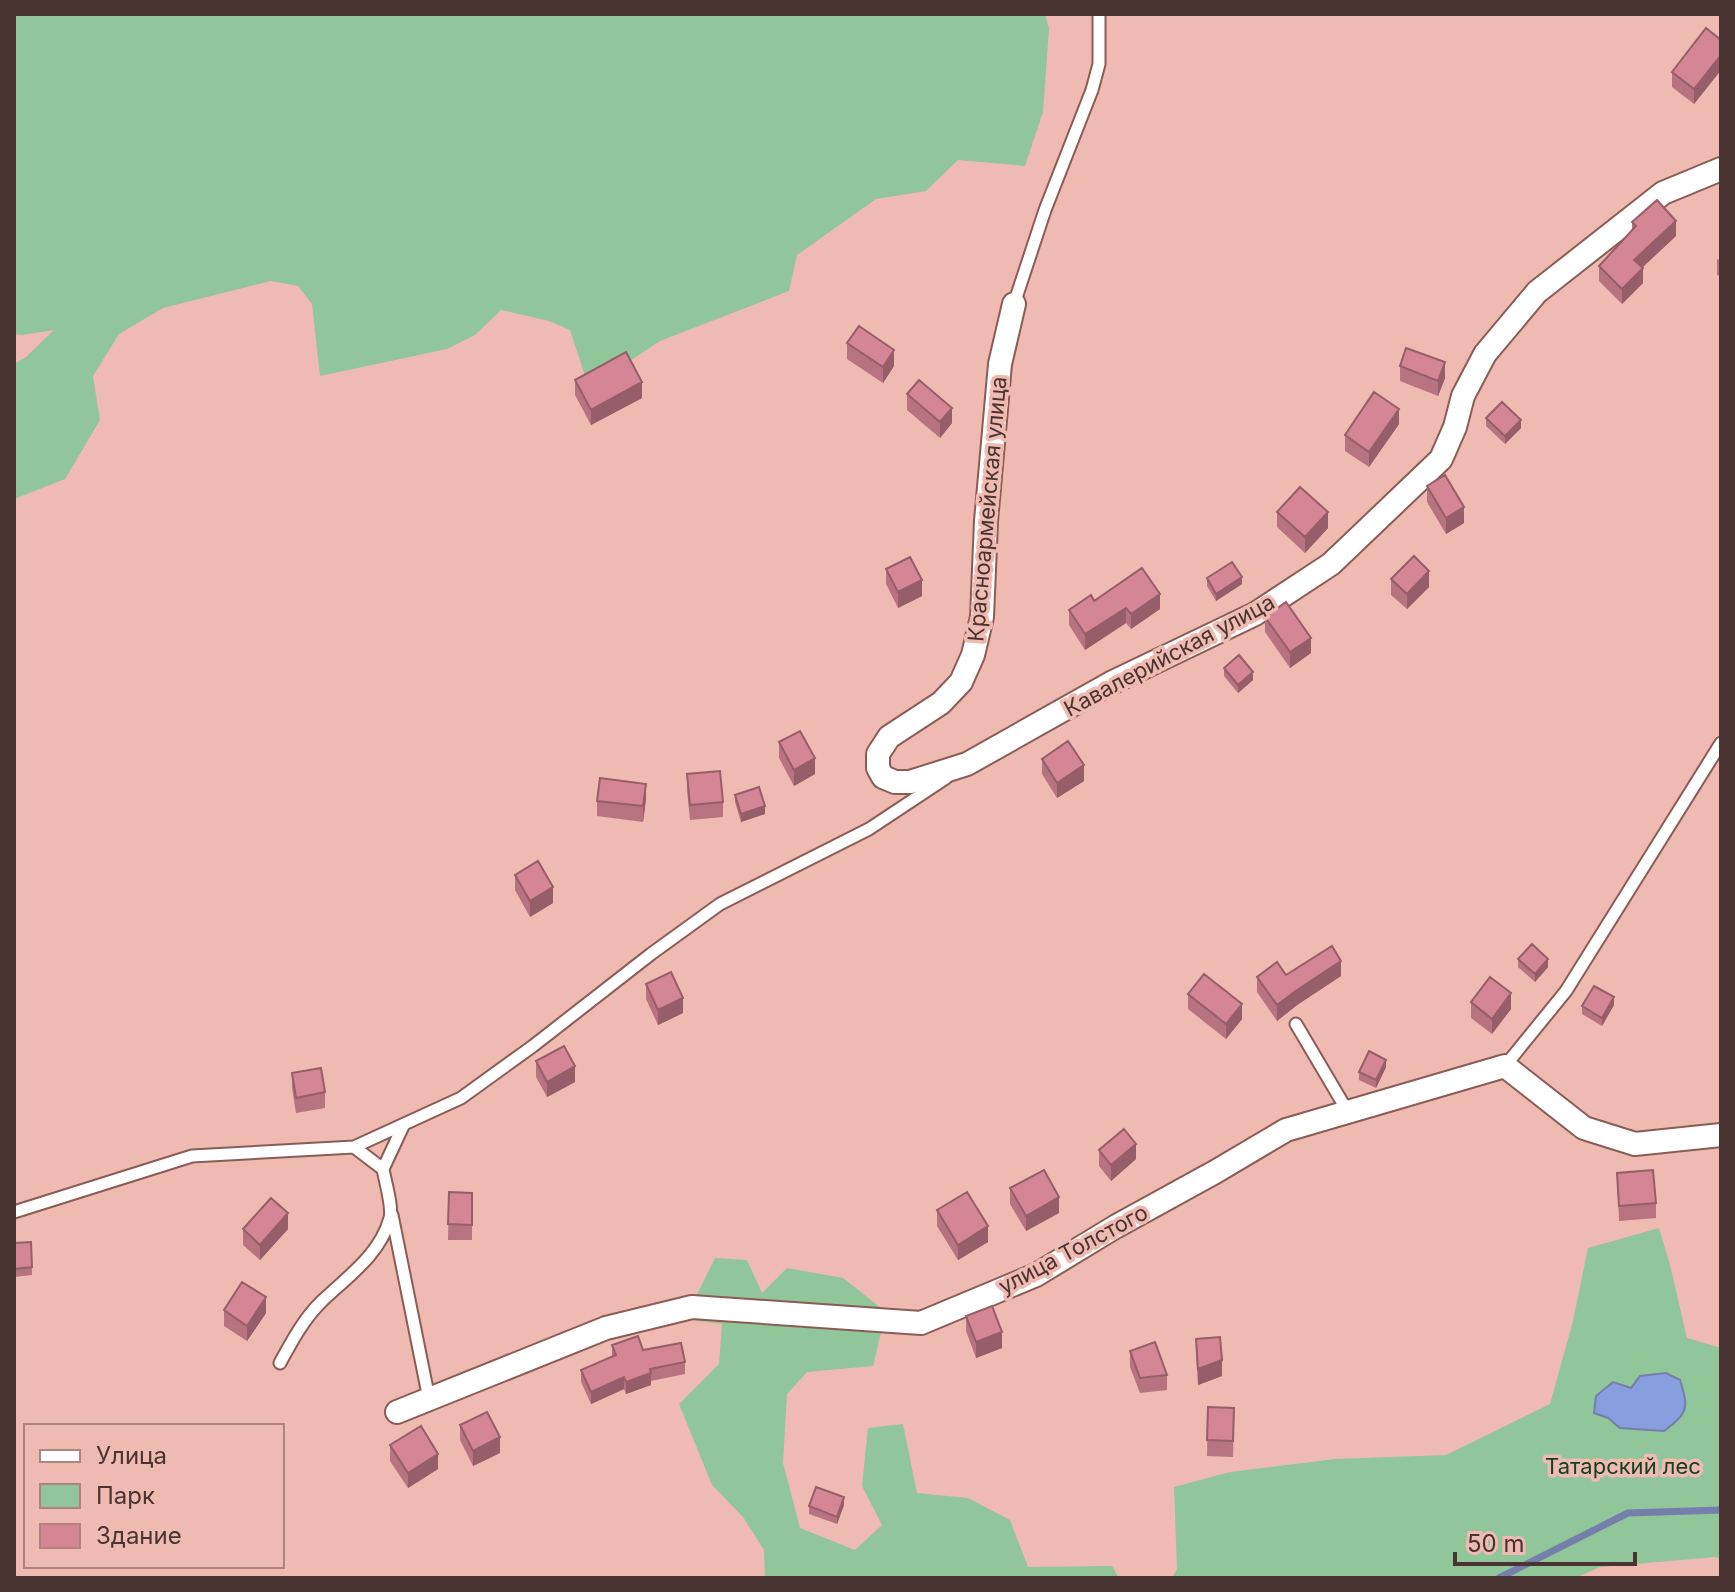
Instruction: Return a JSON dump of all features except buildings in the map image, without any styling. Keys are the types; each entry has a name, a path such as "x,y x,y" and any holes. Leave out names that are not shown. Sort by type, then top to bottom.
{"street":[{"name":"Кавалерийская улица","path":"967,764 1111,683 1255,614 1331,564 1441,459 1455,427 1463,396 1485,354 1537,292 1663,193 1721,169"},
{"name":"Красноармейская улица","path":"967,764 910,782 895,782 883,777 878,768 878,754 889,737 941,703 961,682 973,655 982,617 986,521 1000,364 1014,304"},
{"name":"улица Толстого","path":"397,1412 606,1328 692,1307 921,1323 1036,1275 1286,1130 1505,1066"},
{"path":"1505,1066 1584,1128 1635,1144 1721,1135"}],"lane":[{"path":"1014,304 1045,210 1092,90 1099,64 1099,14"},
{"path":"1505,1066 1566,991 1721,743"},
{"path":"14,1212 192,1156 354,1147 461,1098 720,904 869,829 967,764"},
{"path":"1296,1024 1348,1112"},
{"path":"404,1124 383,1169 429,1399"},
{"path":"354,1147 383,1169"},
{"path":"280,1363 299,1327 320,1303 351,1277 377,1246 392,1215"}],"green space":[{"path":"14,14 1045,14 1049,29 1043,112 1025,166 958,160 926,191 876,199 797,255 789,291 660,341 589,388 570,330 549,321 501,310 475,335 447,349 320,376 312,304 298,286 271,281 163,308 119,334 93,376 100,420 65,479 14,499 14,364 26,357 54,330 14,334"},
{"name":"Татарский лес","path":"1659,1228 1687,1338 1721,1348 1721,1559 1600,1567 1575,1578 1172,1578 1177,1569 1174,1487 1230,1472 1336,1459 1446,1455 1550,1404 1573,1321 1588,1248"},
{"path":"715,1258 747,1260 762,1293 787,1268 843,1278 886,1312 873,1366 807,1372 787,1394 783,1463 800,1528 855,1550 882,1525 862,1486 868,1428 903,1424 917,1493 968,1498 1010,1520 1028,1567 1112,1566 1119,1578 765,1578 764,1550 743,1517 712,1485 679,1404 719,1364 722,1324 685,1319"}],"water":[{"path":"1666,1373 1680,1380 1685,1404 1682,1415 1664,1431 1620,1428 1608,1418 1594,1413 1596,1396 1613,1382 1631,1388 1640,1376"}],"waterway":[{"path":"1499,1578 1628,1513 1721,1510"}]}
